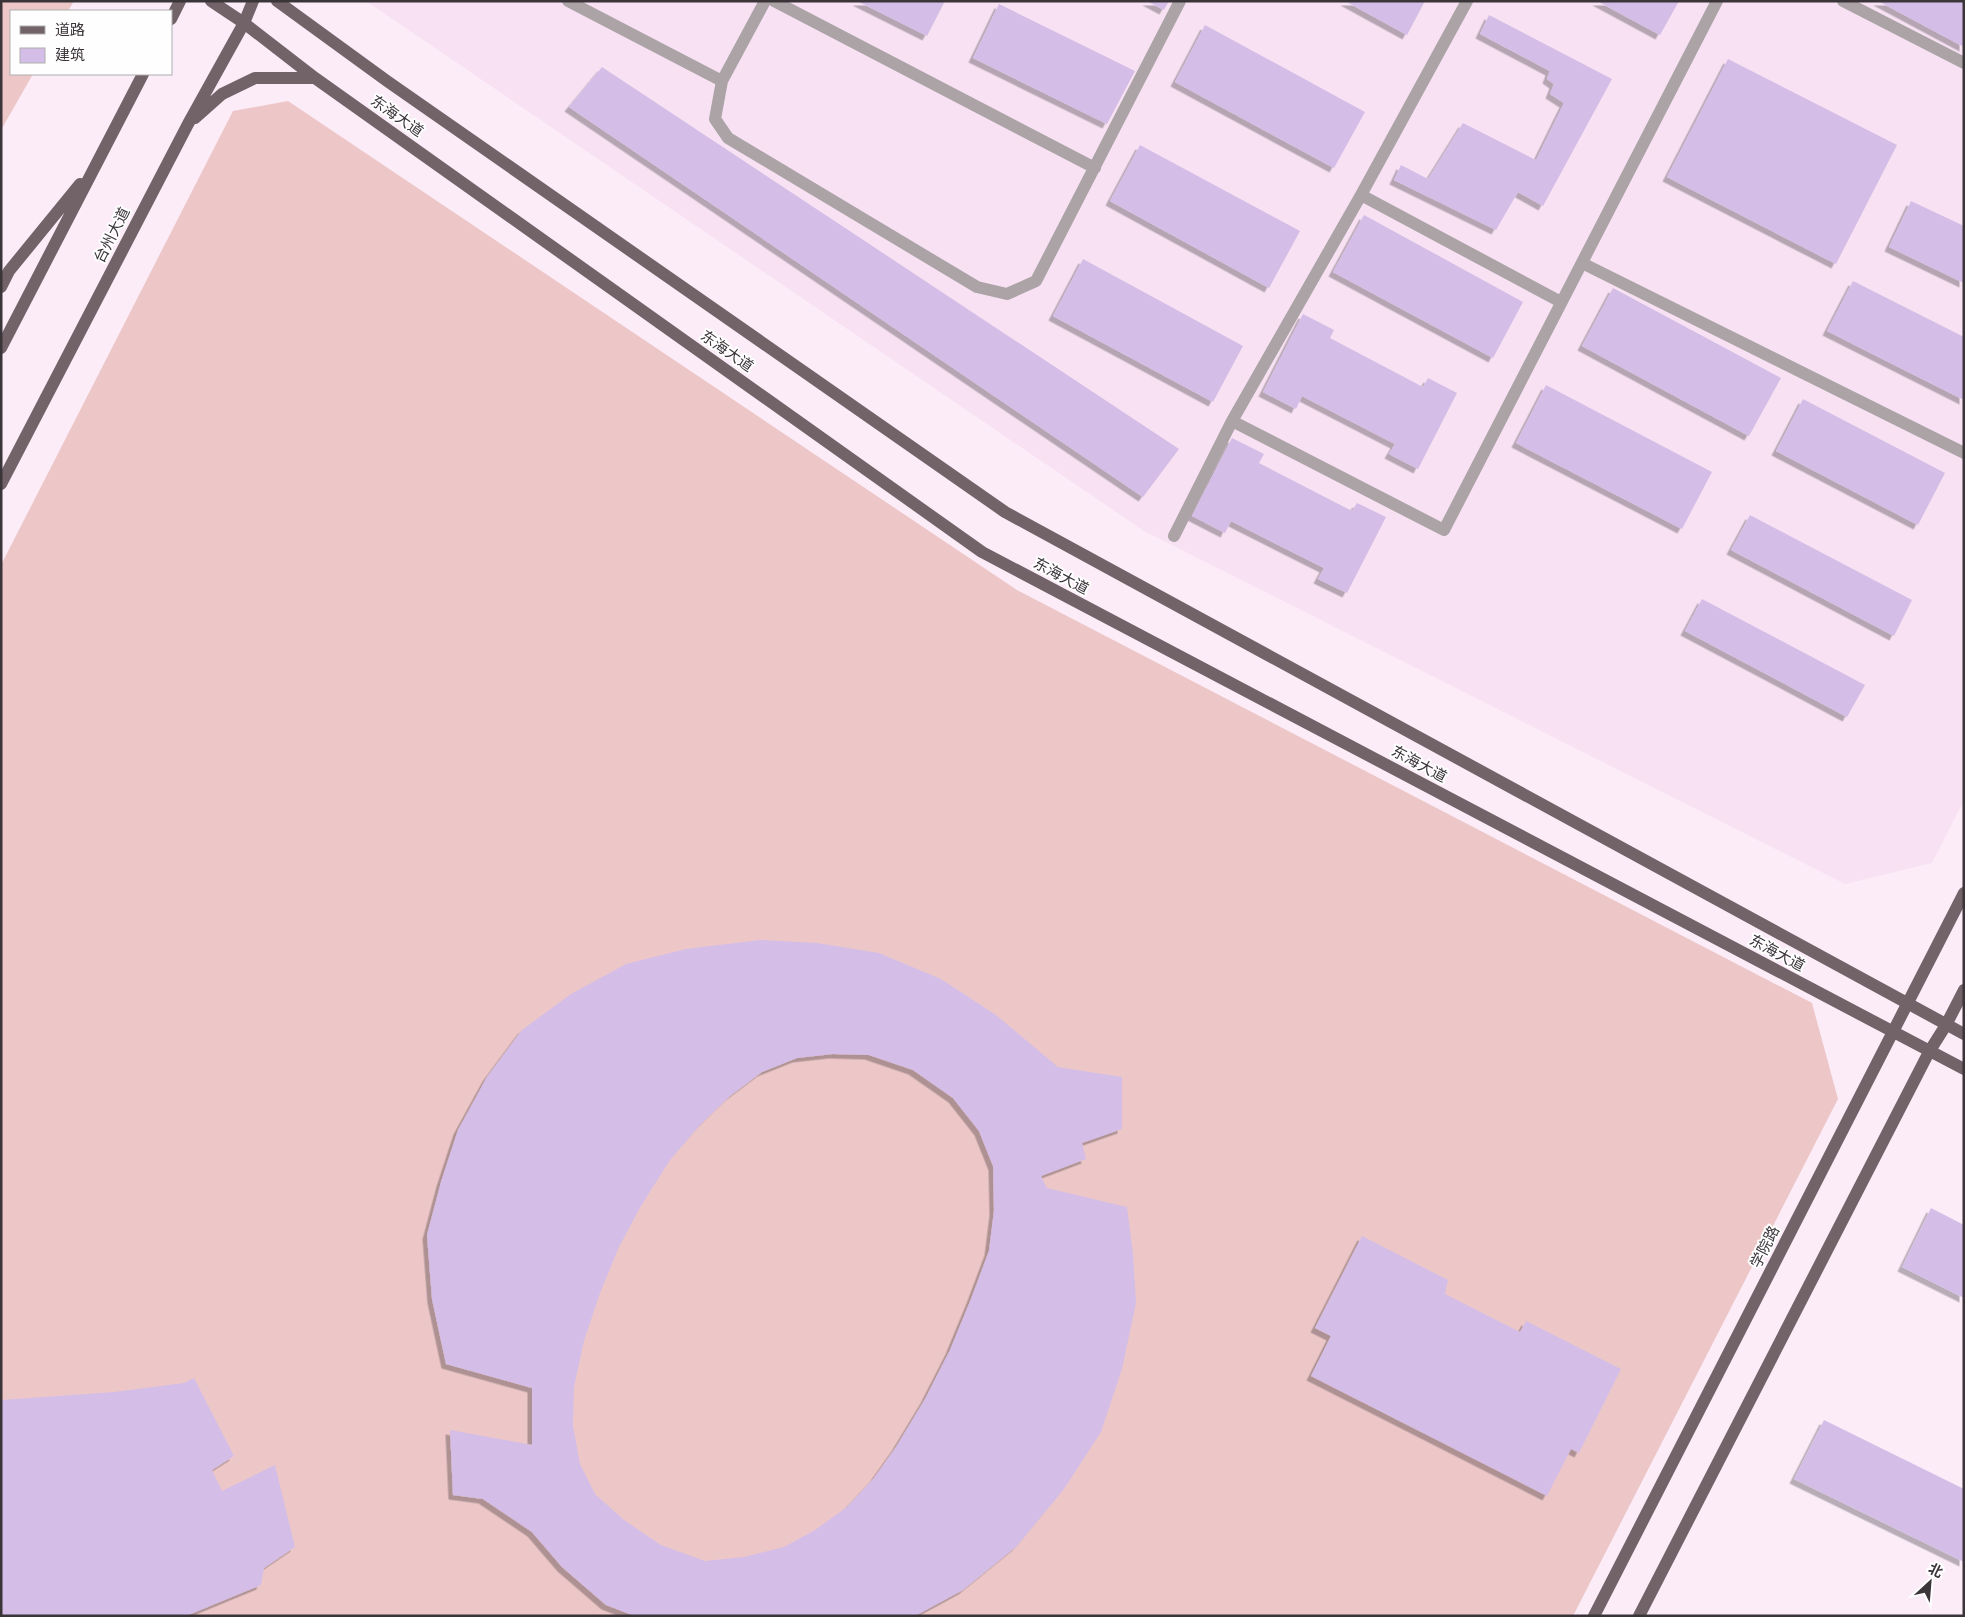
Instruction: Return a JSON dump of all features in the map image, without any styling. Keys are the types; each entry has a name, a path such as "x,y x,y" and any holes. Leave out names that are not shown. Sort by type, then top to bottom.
{"main road":[{"path":"172,17 180,1"},
{"name":"东海大道","path":"211,1 244,23 316,78 982,552 1964,1069"},
{"name":"台州大道","path":"1,484 188,124 244,23 253,1"},
{"name":"东海大道","path":"277,1 395,87 1005,512 1907,1005 1964,1034"},
{"path":"1,348 142,75"},
{"path":"188,124 222,94 255,78 316,78"},
{"path":"1,287 9,271 97,162"},
{"name":"学院路","path":"1594,1616 1964,893"},
{"path":"1639,1616 1929,1052 1946,1025 1964,990"}],"lane":[{"path":"568,1 722,81"},
{"path":"765,1 722,81 715,119 728,138 977,287 1006,294 1036,281 1180,1"},
{"path":"774,1 1095,168"},
{"path":"1174,536 1232,421 1361,195 1467,1"},
{"path":"1232,421 1444,530 1717,1"},
{"path":"1843,1 1964,63"},
{"path":"1361,195 1561,302"},
{"path":"1582,263 1964,452"}],"shaded area":[{"path":"1,1 74,1 69,10 10,10 10,75 32,75 1,130"},
{"path":"366,1 1964,1 1964,800 1932,863 1845,884 1144,531"},
{"path":"288,101 1017,590 1812,1003 1838,1099 1573,1616 1,1616 1,565 233,111"}],"building":[{"path":"857,1 945,1 927,36"},
{"path":"1147,1 1169,1 1164,10"},
{"path":"1345,1 1425,1 1407,35"},
{"path":"1597,1 1679,1 1660,35"},
{"path":"1878,1 1964,1 1964,47"},
{"path":"999,4 1135,71 1107,124 973,58"},
{"path":"1489,15 1612,79 1543,206 1518,192 1496,230 1394,180 1401,165 1428,179 1463,123 1536,160 1564,103 1550,94 1554,84 1547,79 1550,71 1480,34"},
{"path":"1205,25 1365,112 1334,168 1175,82"},
{"path":"1728,59 1897,145 1836,264 1667,177"},
{"path":"602,67 1179,449 1143,497 569,107"},
{"path":"1140,145 1300,231 1269,288 1110,201"},
{"path":"1911,201 1964,226 1964,283 1889,247"},
{"path":"1364,215 1523,302 1493,358 1333,272"},
{"path":"1083,259 1243,346 1213,402 1053,316"},
{"path":"1853,281 1964,337 1964,400 1827,331"},
{"path":"1613,288 1781,378 1749,436 1582,346"},
{"path":"1303,314 1334,330 1330,338 1423,387 1428,378 1457,393 1418,469 1389,454 1395,444 1302,396 1296,409 1263,392"},
{"path":"1546,385 1712,472 1682,529 1516,443"},
{"path":"1803,399 1945,473 1918,525 1776,451"},
{"path":"1232,438 1264,454 1259,463 1352,511 1357,503 1386,517 1347,593 1318,579 1324,568 1231,521 1225,533 1192,516"},
{"path":"1750,515 1912,600 1894,636 1731,550"},
{"path":"1702,599 1865,685 1847,717 1685,631"},
{"path":"760,940 817,943 879,953 941,979 996,1015 1058,1067 1122,1077 1122,1129 1082,1143 1086,1159 1041,1176 1047,1188 1127,1207 1133,1253 1136,1303 1122,1369 1101,1432 1064,1489 1017,1546 963,1590 915,1616 635,1616 606,1605 562,1567 532,1532 483,1499 453,1495 450,1430 532,1445 532,1388 446,1364 432,1299 427,1235 441,1182 458,1130 487,1077 522,1030 571,994 626,964 686,949","holes":["833,1054 869,1055 913,1070 953,1098 979,1131 993,1166 994,1211 989,1251 950,1350 925,1399 896,1447 874,1478 847,1507 815,1530 784,1547 744,1557 705,1561 661,1545 624,1520 595,1494 580,1464 573,1426 574,1387 584,1341 600,1293 619,1247 641,1206 670,1160 700,1125 730,1096 762,1072 797,1058"]},
{"path":"1931,1208 1964,1225 1964,1298 1902,1267"},
{"path":"1362,1236 1448,1280 1445,1294 1520,1332 1526,1321 1621,1369 1579,1453 1571,1449 1547,1496 1311,1376 1331,1336 1315,1328"},
{"path":"194,1378 234,1456 212,1470 222,1491 275,1465 295,1547 264,1568 261,1585 186,1616 1,1616 1,1400 114,1392 184,1383"},
{"path":"1824,1420 1964,1489 1964,1562 1794,1479"}]}
